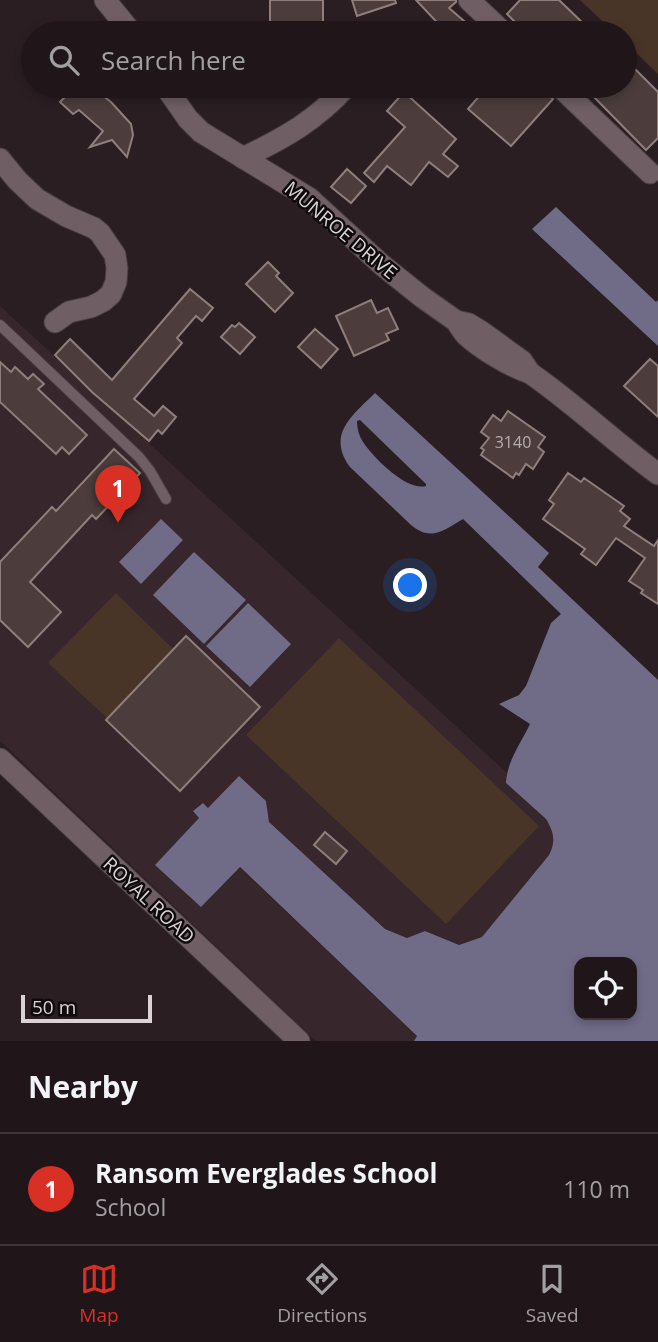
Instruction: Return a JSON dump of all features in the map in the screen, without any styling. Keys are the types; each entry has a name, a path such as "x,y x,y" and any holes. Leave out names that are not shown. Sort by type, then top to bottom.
{"street":[{"path":"105,0 122,21"},
{"path":"469,0 491,21"},
{"name":"MUNROE DRIVE","path":"173,98 201,132 309,198 382,265 456,321 465,334 569,400 630,454 658,474"},
{"path":"243,158 282,139 323,111 335,98"},
{"path":"572,98 650,173"},
{"path":"0,159 37,199 100,233 115,255 116,282 111,294 91,307 69,312 55,323"},
{"name":"ROYAL ROAD","path":"0,759 299,1041"}],"lane":[{"path":"0,325 139,457 166,499"}],"shaded area":[{"path":"580,0 658,0 658,74 637,54 637,21 602,21"},
{"path":"556,207 656,302 658,300 658,346 532,229"},
{"path":"0,306 507,773 506,783 546,819 551,827 554,837 549,855 482,937 459,945 425,931 407,938 385,929 269,822 266,801 194,812 199,818 156,864 239,867 418,1037 414,1041 316,1041 0,741"},
{"path":"375,393 549,553 538,567 658,680 658,1041 414,1041 417,1036 240,867 201,907 155,865 199,818 193,811 203,803 208,808 239,776 266,801 269,822 385,929 407,938 425,931 459,945 482,937 549,855 553,846 551,828 546,819 506,783 512,760 530,724 499,704 519,695 526,686 551,623 561,614 463,519 450,527 431,533 425,533 411,525 350,467 343,455 342,435 351,417","holes":["360,420 426,484 418,486 409,483 382,464 360,437 357,421"]},
{"path":"161,519 183,540 141,584 119,562"},
{"path":"194,552 246,600 204,644 153,595"},
{"path":"116,593 173,649 107,718 48,663"},
{"path":"248,603 291,644 250,687 206,646"},
{"path":"339,638 539,826 446,924 246,735"}],"building":[{"path":"270,0 323,0 323,21 270,21"},
{"path":"352,0 395,0 396,3 357,16"},
{"path":"416,0 456,0 449,8 464,21 436,21"},
{"path":"520,0 559,0 581,21 514,21 507,14"},
{"path":"637,71 658,92 658,138 646,150 595,98 637,98"},
{"path":"64,98 106,98 111,102 131,124 133,135 127,157 112,140 90,147 103,131 79,110 73,114 60,102"},
{"path":"399,98 411,98 456,139 443,154 458,166 448,177 429,162 411,185 387,166 374,182 364,173 405,127 387,111"},
{"path":"478,98 553,99 511,146 468,109"},
{"path":"347,169 366,186 351,203 331,187"},
{"path":"268,262 279,273 276,276 293,293 275,312 246,284"},
{"path":"190,289 213,308 202,321 196,316 177,338 182,343 134,399 154,416 163,406 176,417 162,434 158,430 149,441 92,392 55,355 70,339 112,380"},
{"path":"371,300 377,313 388,308 398,329 386,334 389,340 354,356 336,316"},
{"path":"239,323 255,337 240,354 221,337 232,325 235,327"},
{"path":"315,329 338,349 321,368 298,347"},
{"path":"650,359 658,366 658,417 624,386"},
{"path":"0,362 11,372 15,367 28,379 33,374 44,384 38,389 87,435 69,454 62,447 56,454 0,402"},
{"path":"508,411 545,437 538,447 544,452 533,469 526,464 519,475 516,473 513,478 481,455 484,450 481,448 489,438 481,432 493,415 501,421"},
{"path":"114,449 140,473 96,519 92,515 30,582 61,612 28,647 0,620 0,562 52,507 56,511"},
{"path":"568,473 581,482 584,478 624,506 620,511 630,519 624,526 654,546 658,540 658,604 629,581 645,558 616,538 596,565 581,554 585,549 543,519 554,504 549,500"},
{"path":"186,636 260,707 180,791 106,720"},
{"path":"325,832 347,851 336,864 314,845"}],"place":[{"name":"Ransom Everglades School","path":"118,523"}]}
